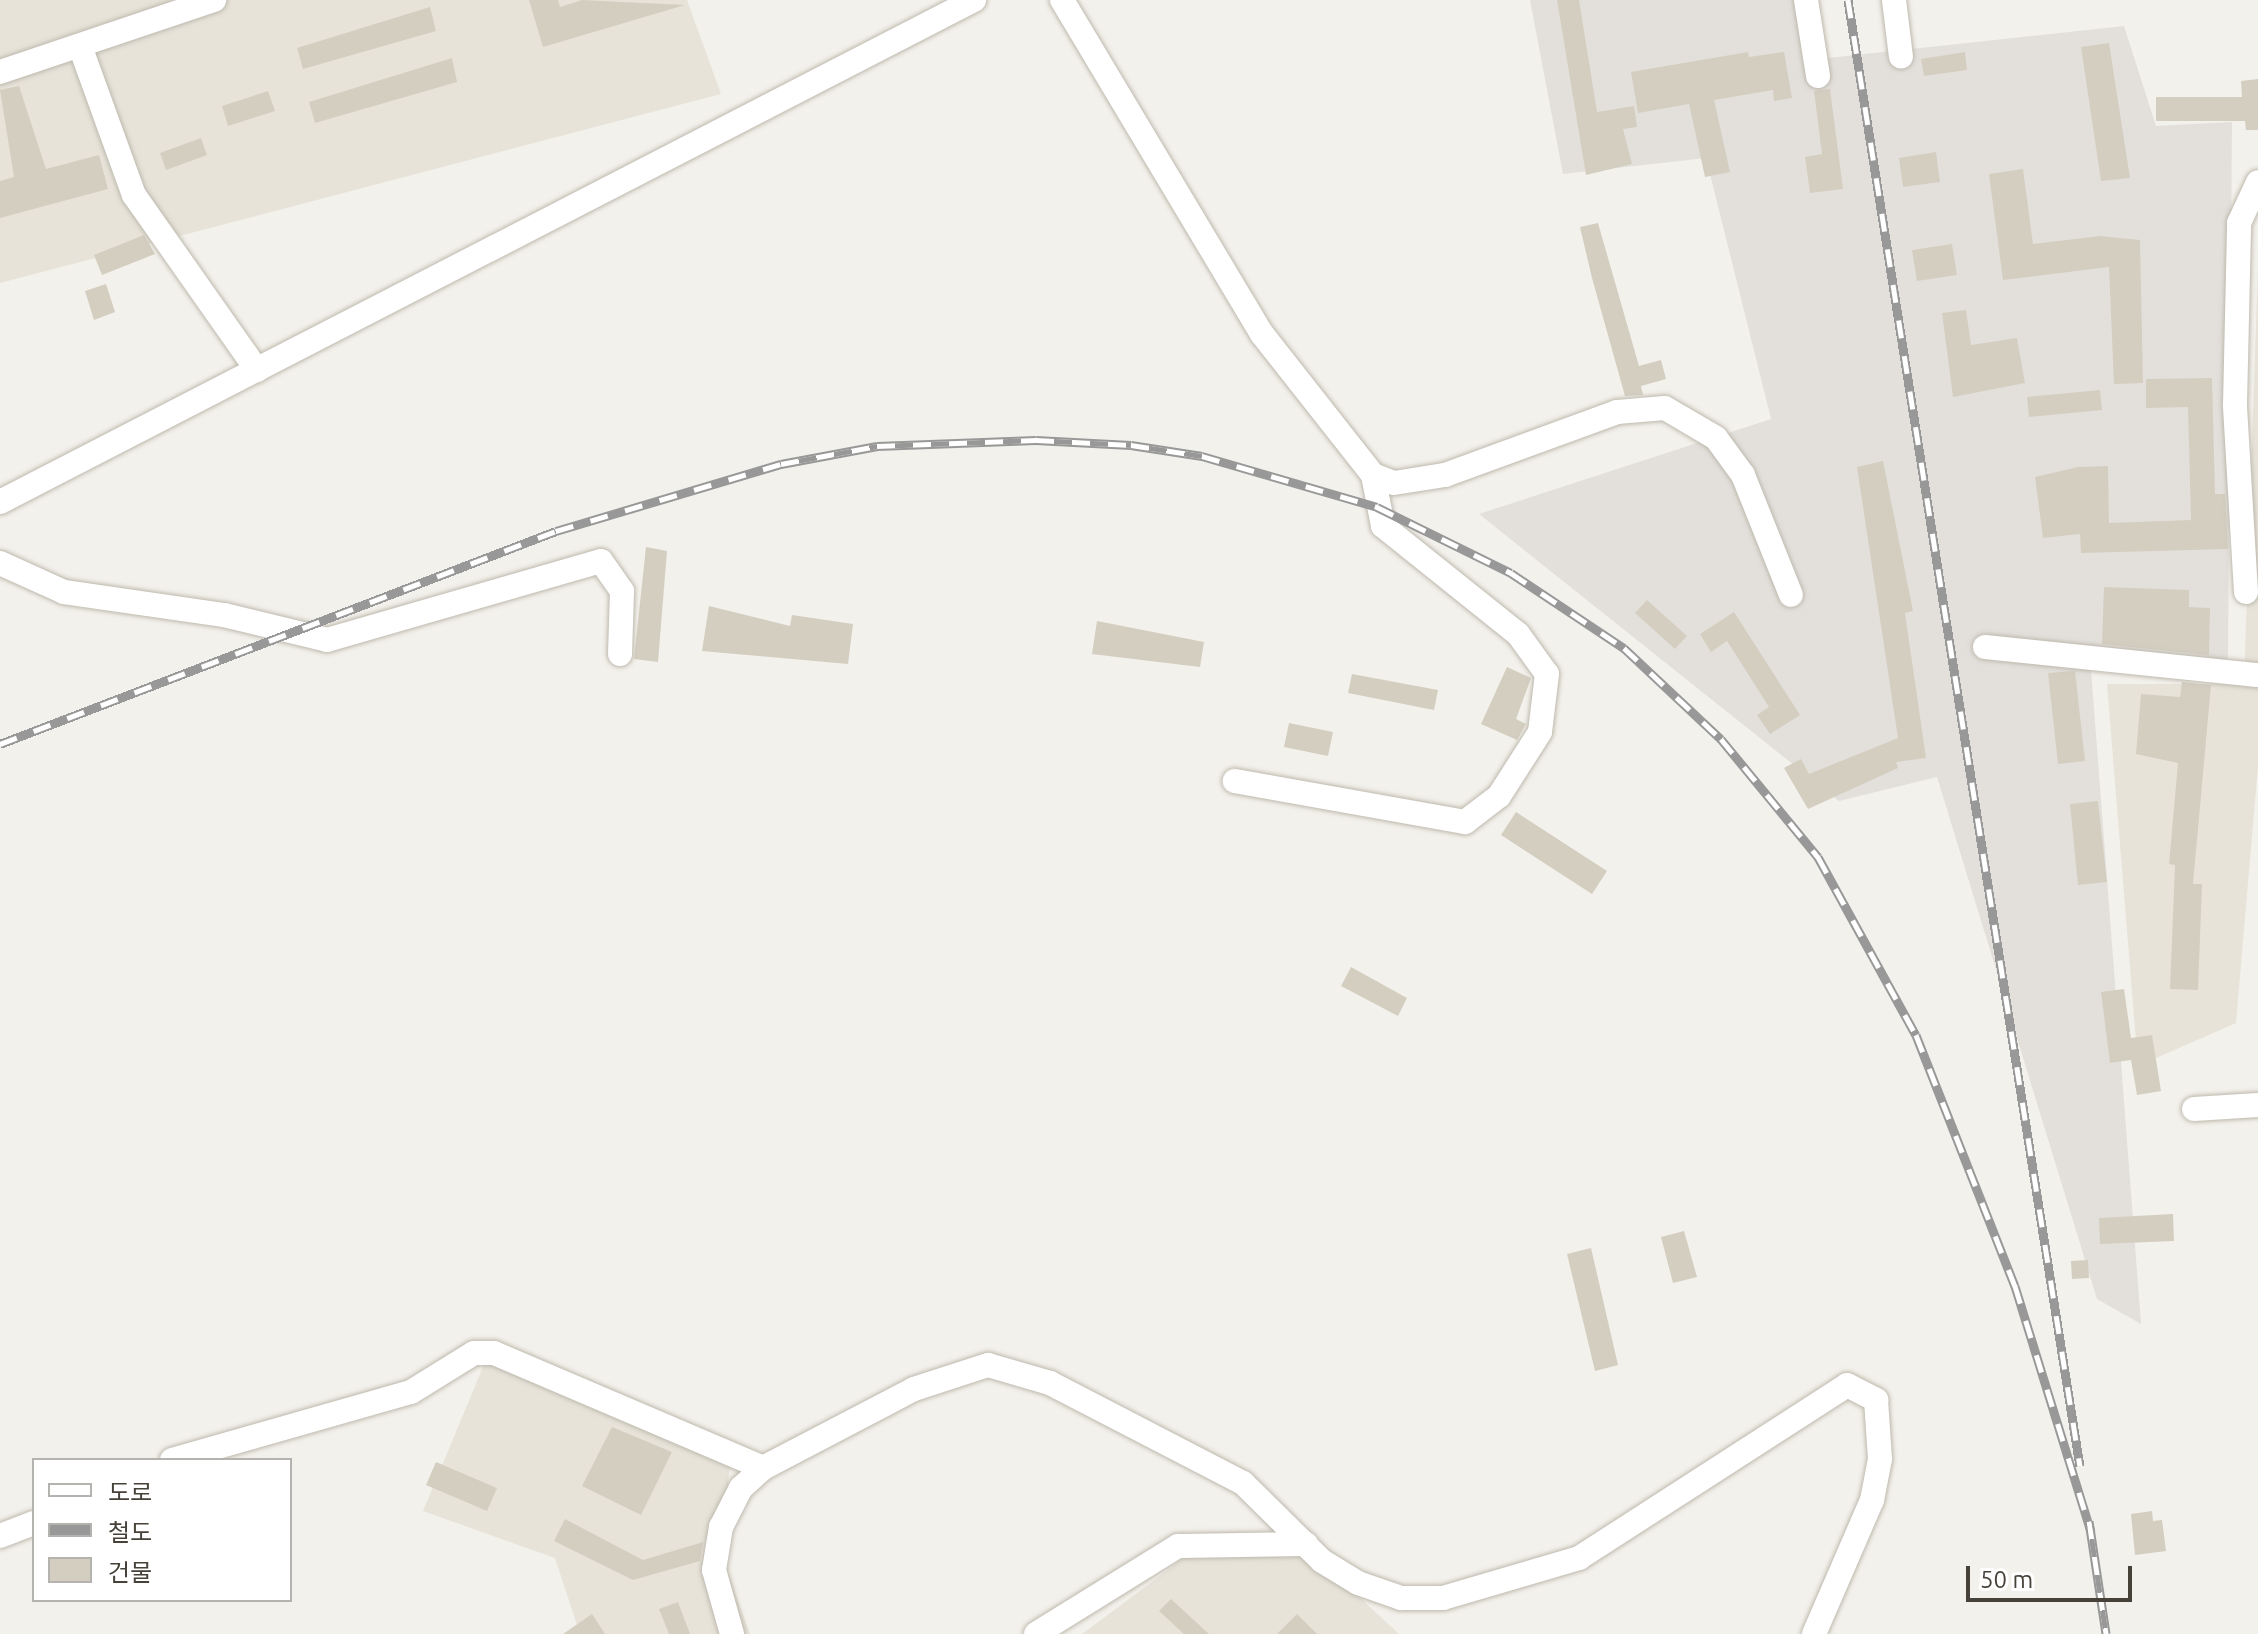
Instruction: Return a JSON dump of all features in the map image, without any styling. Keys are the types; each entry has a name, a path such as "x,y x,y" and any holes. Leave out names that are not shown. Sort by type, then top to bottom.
{"street":[{"path":"0,72 214,0"},
{"path":"0,502 974,0"},
{"path":"1062,0 1262,334 1373,475 1383,526 1538,654 1547,674 1540,732 1499,796 1465,822 1235,781"},
{"path":"1806,0 1818,76"},
{"path":"1894,0 1901,57"},
{"path":"80,46 134,195 257,370"},
{"path":"2246,592 2235,405 2239,223 2258,182"},
{"path":"1373,475 1394,483 1445,475 1617,412 1665,408 1716,438 1743,475 1791,595"},
{"path":"0,563 64,592 224,615 327,640 601,561 622,591 620,654"},
{"path":"1985,647 2258,675"},
{"path":"2194,1109 2258,1105"},
{"path":"179,1458 411,1392 450,1364 484,1353 763,1468"},
{"path":"732,1634 714,1570 721,1527 741,1488 763,1468 914,1389 988,1365 1050,1383 1243,1483 1306,1544 1358,1583 1401,1598 1508,1585 1617,1538 1847,1385 1876,1400 1880,1459 1872,1500 1814,1634"},
{"path":"0,1536 32,1524"},
{"path":"1036,1634 1178,1546 1306,1544"}],"shaded area":[{"path":"0,0 687,0 721,94 0,283"},
{"path":"1530,0 1798,0 1809,60 2124,26 2156,126 2232,122 2228,659 2091,669 2141,1324 2097,1299 1937,777 1839,801 1479,514 1771,419 1706,158 1563,174"},
{"path":"2258,266 2258,766 2236,1023 2138,1066 2107,684 2244,684"},
{"path":"488,1355 730,1464 721,1554 750,1634 580,1634 555,1558 423,1511"},
{"path":"1200,1546 1312,1553 1399,1634 1082,1634"}],"building":[{"path":"529,0 558,0 560,7 582,0 685,5 543,47"},
{"path":"1557,0 1579,0 1597,112 1634,106 1637,127 1623,129 1632,164 1586,175"},
{"path":"430,7 436,31 303,69 297,48"},
{"path":"2109,43 2130,178 2101,181 2081,47"},
{"path":"1748,52 1749,57 1784,52 1792,98 1774,101 1773,90 1714,100 1730,172 1705,177 1689,104 1638,113 1631,72"},
{"path":"1965,52 1967,70 1924,76 1921,59"},
{"path":"452,58 457,82 315,123 309,102"},
{"path":"2258,79 2258,130 2246,130 2245,121 2156,121 2156,97 2242,97 2241,81"},
{"path":"19,86 46,169 99,155 108,189 0,218 0,181 14,177 0,90"},
{"path":"1830,89 1843,189 1810,193 1805,157 1822,154 1814,91"},
{"path":"268,91 275,111 228,126 222,106"},
{"path":"201,138 207,155 166,170 160,153"},
{"path":"1936,152 1940,182 1903,187 1899,158"},
{"path":"2023,169 2033,244 2100,236 2140,240 2143,383 2114,384 2109,267 2003,280 1989,174"},
{"path":"1598,223 1639,366 1661,360 1666,379 1641,386 1643,395 1625,396 1592,278 1580,227"},
{"path":"144,235 155,254 102,275 94,255"},
{"path":"1952,244 1957,275 1917,281 1912,250"},
{"path":"106,284 115,312 94,320 85,291"},
{"path":"1966,310 1971,345 2017,338 2025,383 1953,397 1942,313"},
{"path":"2212,378 2215,494 2225,494 2228,549 2081,553 2080,534 2043,538 2035,477 2078,467 2108,466 2109,523 2191,520 2188,407 2146,408 2146,379"},
{"path":"2100,390 2102,410 2029,417 2027,397"},
{"path":"1883,461 1913,611 1905,613 1926,758 1896,762 1898,768 1808,809 1784,768 1801,759 1809,774 1898,738 1857,467"},
{"path":"646,547 667,551 658,662 634,659"},
{"path":"2104,587 2189,590 2189,607 2210,608 2209,655 2102,644"},
{"path":"1647,600 1687,636 1675,649 1635,613"},
{"path":"709,606 790,626 792,615 853,624 848,664 702,651"},
{"path":"1734,612 1800,715 1770,734 1757,715 1769,707 1727,641 1711,652 1700,634"},
{"path":"1097,621 1204,642 1200,667 1092,654"},
{"path":"1507,667 1531,678 1516,719 1526,724 1517,740 1481,724"},
{"path":"2075,671 2085,761 2058,764 2048,673"},
{"path":"1352,674 1438,690 1434,710 1348,693"},
{"path":"2182,682 2211,685 2193,884 2202,884 2198,990 2170,989 2175,865 2169,864 2178,763 2136,754 2141,694 2180,697"},
{"path":"1289,723 1333,732 1328,756 1284,747"},
{"path":"2098,801 2107,882 2078,885 2070,804"},
{"path":"1516,812 1607,871 1592,894 1501,835"},
{"path":"1351,967 1407,998 1398,1016 1341,986"},
{"path":"2124,989 2131,1038 2152,1035 2161,1091 2137,1095 2131,1060 2110,1063 2101,992"},
{"path":"2173,1214 2174,1241 2100,1244 2099,1218"},
{"path":"1684,1231 1697,1277 1673,1283 1661,1237"},
{"path":"1591,1248 1618,1365 1595,1371 1567,1254"},
{"path":"2088,1260 2089,1278 2072,1279 2071,1261"},
{"path":"612,1427 672,1452 641,1515 582,1486"},
{"path":"436,1462 497,1488 487,1511 426,1485"},
{"path":"2152,1511 2153,1521 2162,1520 2166,1551 2135,1555 2131,1514"},
{"path":"565,1519 643,1560 703,1542 700,1561 633,1580 554,1541"},
{"path":"1171,1599 1209,1634 1184,1634 1159,1611"},
{"path":"678,1602 690,1634 669,1634 659,1609"},
{"path":"592,1614 605,1634 563,1634"},
{"path":"1297,1614 1317,1634 1277,1634"}],"railway":[{"path":"1848,0 2080,1466"},
{"path":"0,744 556,531 781,464 877,446 1036,440 1131,445 1202,456 1377,507 1511,573 1624,648 1721,739 1818,857 1916,1035 2015,1286 2091,1532"},
{"path":"2089,1521 2106,1634"}]}
